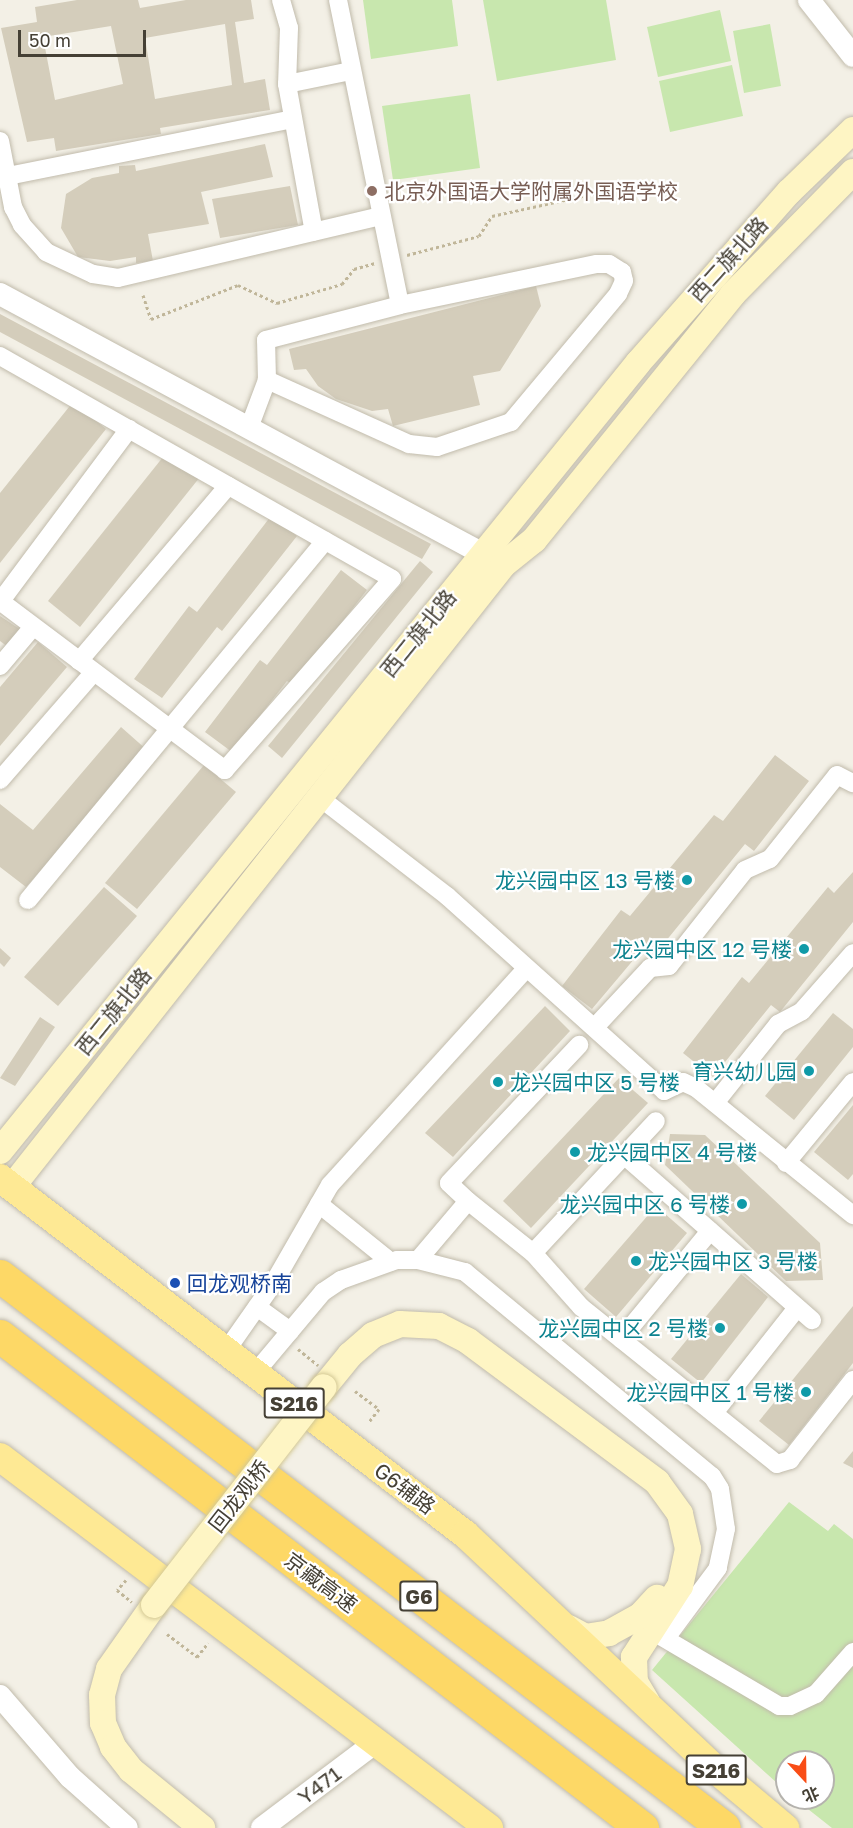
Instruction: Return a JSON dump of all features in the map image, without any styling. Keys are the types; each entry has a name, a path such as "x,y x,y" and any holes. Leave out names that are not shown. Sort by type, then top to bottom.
{"highway":[{"name":"G6","path":"0,1276 724,1828"},
{"name":"京藏高速","path":"0,1336 642,1828"},
{"path":"0,1349 84,1401"},
{"name":"G6","path":"124,1371 379,1565"}],"main road":[{"name":"西二旗北路","path":"6,1182 319,797 493,560 710,278 853,130"},
{"name":"西二旗北路","path":"0,1151 493,560 534,540 733,294 853,172"},
{"name":"G6辅路","path":"6,1182 465,1534 785,1828"},
{"path":"334,1385 362,1344 400,1324 428,1323 468,1341 657,1482 676,1506 687,1537 684,1574 657,1634 636,1650 633,1671 651,1707"},
{"path":"334,1385 377,1349 405,1338 441,1341 471,1358 648,1496 666,1524 672,1548 661,1593 640,1616 609,1633 585,1637 569,1628"},
{"name":"回龙观桥","path":"207,1824 146,1767 130,1747 119,1723 117,1696 124,1668 155,1614 334,1385"},
{"path":"0,1457 489,1828"}],"street":[{"path":"281,0 289,28 287,84 315,232"},
{"path":"338,0 400,305"},
{"path":"809,0 853,56"},
{"path":"287,84 351,71"},
{"path":"7,176 293,119"},
{"path":"0,141 13,207 32,238 46,252 93,274 118,278 381,216"},
{"path":"249,428 267,380 266,340 400,305 597,264 609,264 622,272 624,281 618,294 511,422 437,447 409,444 267,380"},
{"path":"0,294 493,560"},
{"path":"0,356 129,429 392,579 225,770 0,602 129,429"},
{"path":"79,661 228,486"},
{"path":"28,900 325,541"},
{"path":"0,666 33,627"},
{"path":"0,780 94,672"},
{"path":"595,1027 650,968 669,966 745,870 770,859 837,775 853,783"},
{"path":"319,797 447,896 664,1091 682,1082 696,1088 853,1215"},
{"path":"715,1104 778,1024 802,1011 853,953"},
{"path":"226,1351 257,1307 330,1185 526,969"},
{"path":"579,1045 449,1183 533,1253 581,1307 777,1464 790,1460 853,1380"},
{"path":"786,1163 853,1082"},
{"path":"533,1253 656,1121"},
{"path":"625,1155 812,1320"},
{"path":"418,1260 468,1201"},
{"path":"319,1204 391,1262"},
{"path":"621,1339 710,1231"},
{"path":"255,1373 323,1292 368,1268 391,1262 418,1260 440,1263 465,1272 716,1482 726,1518 718,1568 657,1634 779,1706 790,1706 816,1695 853,1652"},
{"path":"257,1307 290,1331"},
{"path":"714,1413 797,1308"},
{"path":"0,1696 70,1777 127,1828"},
{"name":"Y471","path":"262,1828 376,1742"}],"path":[{"path":"143,295 151,319 238,285 277,303 342,284 354,269 480,236 492,216 614,189"},
{"path":"298,1349 334,1385 379,1409 369,1422"},
{"path":"126,1580 117,1590 155,1614 197,1657 208,1643"}],"green space":[{"path":"363,0 452,0 458,46 371,59"},
{"path":"483,0 606,0 616,60 497,81"},
{"path":"720,10 731,61 658,77 647,27"},
{"path":"770,24 781,86 744,93 733,31"},
{"path":"732,65 743,116 670,132 659,81"},
{"path":"470,94 480,168 393,180 382,106"},
{"path":"789,1502 828,1531 834,1524 853,1539 853,1828 832,1828 809,1810 835,1810 835,1750 775,1750 775,1781 652,1670"}],"building":[{"path":"77,0 138,0 140,8 186,0 251,0 254,19 235,22 244,83 265,79 270,110 160,128 161,134 56,151 54,138 27,142 1,28 37,22 35,7","holes":["225,24 232,85 155,99 145,38","111,26 123,84 55,100 43,37"]},
{"path":"265,144 273,177 201,192 209,224 148,234 153,261 136,263 136,257 110,261 78,257 61,228 66,194 92,178 119,173 119,166 135,165 136,171"},
{"path":"290,186 298,225 220,238 212,199"},
{"path":"536,286 541,306 500,371 473,376 480,405 393,426 388,409 372,411 336,399 318,386 306,369 294,370 289,349"},
{"path":"0,314 431,544 422,559 0,332"},
{"path":"73,402 106,429 0,563 0,493"},
{"path":"167,452 200,477 80,627 48,601"},
{"path":"271,516 297,536 222,631 217,627 162,698 134,679 189,606 197,612"},
{"path":"420,561 433,572 282,758 268,746"},
{"path":"341,570 367,590 293,685 287,681 232,752 205,732 260,660 267,665"},
{"path":"0,616 21,630 8,647 0,641"},
{"path":"38,642 67,667 0,746 0,687"},
{"path":"121,727 147,750 26,887 0,867 0,804 33,830"},
{"name":"龙兴园中区 13 号楼","path":"775,755 809,781 754,851 745,844 661,947 651,939 592,1009 562,986 621,910 630,916 714,815 723,821"},
{"path":"204,765 236,792 137,909 105,883"},
{"name":"龙兴园中区 12 号楼","path":"853,872 853,922 780,1012 771,1005 713,1077 683,1053 742,977 749,983 828,887 834,893"},
{"path":"104,887 137,916 58,1006 24,977"},
{"path":"0,948 11,958 4,967 0,963"},
{"name":"龙兴园中区 5 号楼","path":"545,1006 570,1031 453,1157 425,1133"},
{"name":"育兴幼儿园","path":"833,1013 853,1029 853,1047 794,1120 765,1096"},
{"path":"40,1017 55,1027 15,1086 0,1078"},
{"name":"龙兴园中区 4 号楼","path":"619,1078 648,1103 531,1228 503,1201"},
{"path":"853,1105 853,1174 848,1180 814,1152"},
{"name":"龙兴园中区 6 号楼","path":"670,1134 705,1135 820,1243 823,1280 786,1281 665,1165"},
{"name":"龙兴园中区 3 号楼","path":"656,1206 687,1233 616,1317 584,1289"},
{"name":"龙兴园中区 2 号楼","path":"741,1274 768,1297 701,1383 671,1359"},
{"name":"龙兴园中区 1 号楼","path":"853,1306 853,1363 789,1445 759,1421"},
{"path":"853,1451 853,1468 843,1463"}],"place":[{"name":"北京外国语大学附属外国语学校","path":"372,191"},
{"name":"龙兴园中区 13 号楼","path":"687,880"},
{"name":"龙兴园中区 12 号楼","path":"804,949"},
{"name":"育兴幼儿园","path":"809,1071"},
{"name":"龙兴园中区 5 号楼","path":"498,1082"},
{"name":"龙兴园中区 4 号楼","path":"575,1152"},
{"name":"龙兴园中区 6 号楼","path":"742,1204"},
{"name":"龙兴园中区 3 号楼","path":"636,1261"},
{"name":"回龙观桥南","path":"175,1283"},
{"name":"龙兴园中区 2 号楼","path":"720,1328"},
{"name":"龙兴园中区 1 号楼","path":"806,1392"}]}
